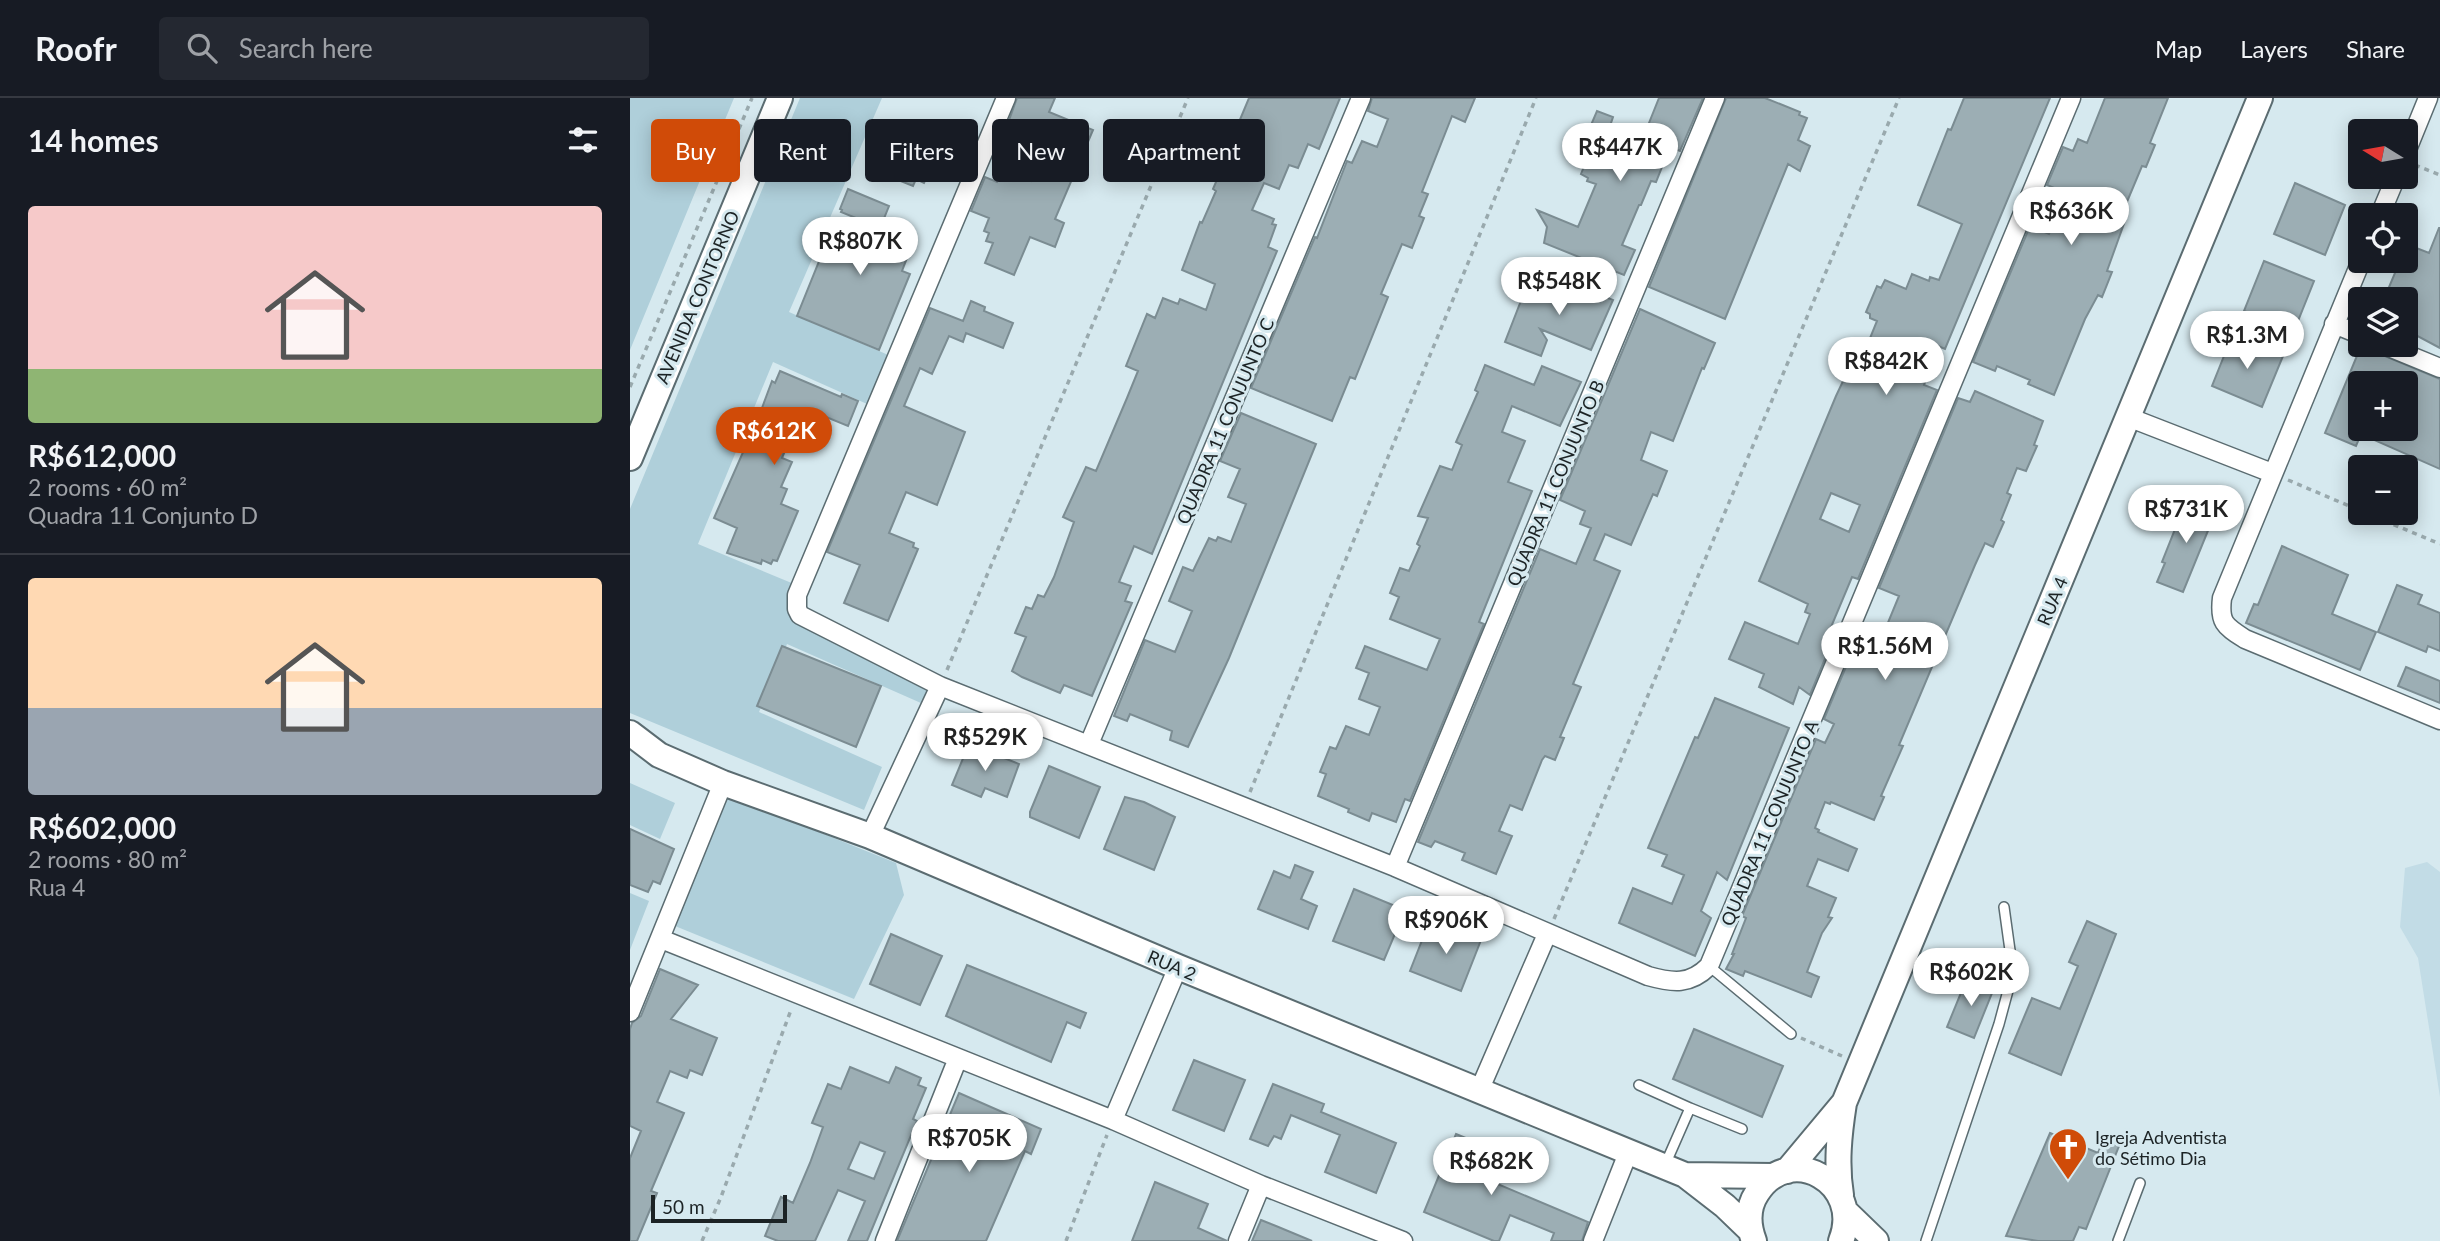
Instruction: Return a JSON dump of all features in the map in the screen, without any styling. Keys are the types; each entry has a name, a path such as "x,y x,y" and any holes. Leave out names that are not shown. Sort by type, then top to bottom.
{"street":[{"name":"AVENIDA CONTORNO","path":"630,457 780,98"},
{"path":"1006,98 797,595 797,609 807,620 940,686 1395,867 1648,976 1670,983 1685,981 1698,976 1709,966"},
{"name":"QUADRA 11 CONJUNTO C","path":"1089,744 1361,98"},
{"name":"QUADRA 11 CONJUNTO B","path":"1395,867 1715,98"},
{"name":"QUADRA 11 CONJUNTO A","path":"1709,966 2071,98"},
{"name":"RUA 4","path":"1844,1103 2260,98"},
{"path":"2418,123 2428,98"},
{"path":"2356,273 2222,598 2221,613 2224,623 2245,639 2440,720"},
{"path":"2334,324 2348,330"},
{"path":"2413,357 2440,368"},
{"path":"2128,417 2272,473"},
{"path":"870,836 940,686"},
{"name":"RUA 2","path":"630,733 659,755 723,783 870,836 1178,967 1675,1171"},
{"name":"RUA 2","path":"630,751 659,755"},
{"path":"630,1012 723,783"},
{"path":"1479,1091 1547,934"},
{"path":"661,939 1113,1120 1261,1185 1403,1241"},
{"path":"1113,1120 1178,967"},
{"path":"885,1241 958,1058"},
{"path":"1753,1236 1749,1215 1761,1186 1780,1174 1844,1103"},
{"path":"1841,1241 1846,1226 1837,1174 1837,1152 1844,1103"},
{"path":"1593,1241 1628,1153"},
{"path":"1675,1171 1780,1174 1803,1170 1818,1174 1831,1183 1843,1203 1876,1241"},
{"path":"1675,1171 1725,1206 1753,1236"},
{"path":"1237,1241 1261,1185"}],"lane":[{"path":"1926,1241 1999,1024 2013,972 2004,906"},
{"path":"1709,966 1791,1034"},
{"path":"1639,1085 1742,1129"},
{"path":"1675,1171 1690,1108"},
{"path":"2118,1241 2140,1183"}],"path":[{"path":"630,387 752,98"},
{"path":"940,686 1188,98"},
{"path":"1244,806 1536,98"},
{"path":"1547,934 1899,98"},
{"path":"2418,166 2440,175"},
{"path":"2272,473 2348,505"},
{"path":"2395,525 2440,544"},
{"path":"702,1241 797,992"},
{"path":"1791,1034 1860,1064"},
{"path":"1066,1241 1113,1120"}],"shaded area":[{"path":"630,98 734,98 725,119 651,119 651,182 699,182 630,350"},
{"path":"800,98 882,98 873,119 865,119 865,137 851,169 851,119 791,119"},
{"path":"765,182 845,182 789,312 886,354 896,361 876,408 773,362 698,544 794,584 797,609 940,686 930,707 787,644 759,712 882,767 864,810 630,713 630,509"},
{"path":"630,783 675,803 660,839 630,825"},
{"path":"725,794 896,863 904,895 854,999 675,926"},
{"path":"2427,862 2440,872 2440,1097 2418,958 2400,927 2405,868"},
{"path":"630,893 649,901 630,950"}],"building":[{"path":"1017,98 1055,98 1049,112 1066,119 1009,119"},
{"path":"1249,98 1340,98 1319,149 1308,144 1298,168 1289,165 1279,189 1264,183 1252,210 1274,219 1272,224 1276,225 1268,247 1277,251 1152,554 1134,546 1119,582 1131,586 1125,601 1132,603 1092,696 1064,685 1060,693 1012,671 1026,637 1015,633 1026,607 1032,609 1038,595 1044,597 1054,577 1074,522 1063,517 1086,467 1096,471 1127,398 1138,371 1126,366 1147,314 1155,318 1163,298 1178,304 1180,299 1206,310 1215,284 1182,270 1200,222 1202,223 1216,191 1213,189 1216,182 1265,182 1265,119 1240,119"},
{"path":"1372,98 1475,98 1465,122 1452,116 1422,192 1428,194 1419,216 1424,218 1412,248 1402,244 1381,294 1388,297 1355,379 1350,377 1332,421 1251,388 1315,237 1317,238 1347,161 1352,163 1362,141 1377,147 1388,119 1368,111"},
{"path":"1659,98 1703,98 1680,151 1670,147 1656,182 1651,181 1639,205 1622,245 1635,250 1624,275 1544,243 1547,227 1537,210 1578,227 1596,184 1587,181 1588,178 1581,174 1589,154 1586,153 1589,140 1585,139 1597,111 1613,117 1609,129 1641,143"},
{"path":"1726,98 1765,98 1800,112 1799,115 1807,118 1798,140 1810,146 1800,171 1788,164 1725,319 1649,287"},
{"path":"1964,98 2050,98 1945,349 1936,345 1924,374 1928,375 1924,385 1937,390 1858,579 1852,577 1831,627 1837,630 1810,695 1799,687 1793,704 1759,687 1764,674 1729,659 1745,622 1798,644 1810,614 1805,612 1808,604 1759,581 1836,396 1853,360 1860,363 1877,321 1870,318 1870,314 1866,312 1877,286 1881,288 1885,280 1906,289 1912,274 1929,281 1930,277 1939,280 1962,224 1918,205 1948,129 1951,130","holes":["1831,493 1860,505 1849,532 1820,519"]},
{"path":"2105,98 2168,98 2150,143 2155,145 2146,167 2142,166 2121,216 2126,218 2107,271 2112,272 2102,297 2098,295 2085,319 2054,395 2028,384 2030,380 1997,366 1995,371 1973,362 2030,226 2049,234 2066,193 2047,185 2063,147 2073,151 2078,139 2087,143"},
{"path":"985,177 992,182 1071,182 1055,219 1064,223 1055,247 1030,237 1014,275 985,263 993,243 986,241 989,233 984,231 989,218 971,211"},
{"path":"2295,183 2345,205 2325,255 2274,234"},
{"path":"848,189 889,206 883,221 888,223 887,226 907,235 904,242 912,245 902,271 910,274 879,350 797,316 826,244 847,253 861,220 841,212"},
{"path":"2440,228 2440,348 2418,336 2418,287 2389,287 2395,273 2418,273 2418,249 2429,253"},
{"path":"2264,261 2314,281 2294,331 2244,311"},
{"path":"1552,275 1613,300 1591,350 1540,329 1547,340 1541,356 1505,342 1524,293 1542,300"},
{"path":"971,301 985,307 984,311 1013,323 1003,348 966,333 963,342 949,336 932,374 920,368 904,406 965,432 937,505 906,492 889,533 914,543 913,547 918,549 888,621 844,603 860,565 827,552 930,308 963,321"},
{"path":"1640,309 1715,343 1704,369 1702,368 1673,441 1651,432 1641,460 1667,471 1657,496 1653,494 1631,545 1605,534 1594,560 1620,571 1573,684 1581,687 1560,737 1564,738 1555,760 1545,756 1522,810 1510,805 1499,831 1512,836 1496,874 1462,860 1465,853 1435,841 1431,847 1418,842 1540,549 1576,564 1591,528 1580,524 1585,511 1560,500"},
{"path":"2232,336 2283,356 2262,407 2212,386"},
{"path":"2356,357 2387,357 2440,379 2440,469 2418,459 2418,455 2408,455 2377,441 2418,441 2418,371 2351,371"},
{"path":"1485,365 1534,385 1542,366 1581,382 1560,426 1512,406 1502,432 1525,441 1508,482 1532,491 1479,622 1484,624 1410,801 1405,799 1396,822 1372,813 1369,821 1318,796 1326,774 1320,772 1330,747 1336,749 1346,726 1369,735 1380,707 1359,699 1369,673 1356,668 1365,646 1427,670 1440,639 1390,619 1399,597 1390,593 1400,568 1409,571 1420,546 1417,544 1428,518 1418,516 1440,466 1452,470 1462,445 1456,442 1478,392 1475,390"},
{"path":"780,371 841,397 842,394 858,401 848,426 819,414 809,438 793,431 782,458 792,462 781,487 787,489 781,504 798,511 777,561 773,560 771,564 762,560 761,564 727,553 737,528 714,518 772,381 775,383"},
{"path":"2348,377 2348,441 2358,441 2356,446 2325,433"},
{"path":"1975,391 2043,421 2034,445 2037,446 2026,471 2017,468 2007,493 2011,495 2001,520 2004,522 1993,547 1985,543 1975,565 1899,745 1903,746 1881,796 1884,797 1874,820 1825,802 1815,828 1818,832 1857,849 1848,871 1818,859 1807,886 1836,898 1828,917 1832,918 1822,933 1807,972 1819,977 1811,997 1745,971 1743,976 1726,969 1746,918 1742,916 1816,739 1825,743 1834,724 1824,719 1858,638 1878,647 1899,596 1879,588 1958,398 1970,402"},
{"path":"1241,413 1316,444 1229,658 1188,747 1170,740 1172,731 1130,714 1127,721 1114,716 1145,640 1175,652 1192,611 1169,601 1183,567 1193,571 1209,538 1216,541 1218,537 1231,542 1246,504 1228,497 1240,469 1220,461"},
{"path":"2187,499 2216,511 2183,592 2157,582"},
{"path":"2282,546 2348,575 2332,614 2376,632 2360,670 2246,623 2254,604 2258,605"},
{"path":"2397,585 2422,595 2418,604 2440,613 2440,651 2428,646 2426,652 2378,632"},
{"path":"782,646 881,686 856,747 757,706"},
{"path":"2406,667 2440,681 2440,703 2398,686"},
{"path":"1715,698 1789,728 1727,880 1717,872 1701,911 1711,918 1695,956 1619,923 1633,888 1672,904 1684,875 1662,866 1667,855 1648,848 1695,737 1698,738"},
{"path":"969,744 1019,764 1007,797 985,788 981,797 952,785"},
{"path":"1049,766 1100,787 1079,838 1030,817"},
{"path":"1125,797 1144,802 1175,817 1154,870 1104,849"},
{"path":"630,829 674,849 660,884 653,881 648,892 630,885"},
{"path":"1295,865 1313,872 1301,899 1317,906 1308,929 1258,909 1274,871 1290,878"},
{"path":"1354,889 1405,910 1384,960 1333,941"},
{"path":"1430,920 1481,940 1461,991 1410,971"},
{"path":"2087,921 2116,934 2061,1075 2009,1053 2032,998 2060,1009 2078,966 2069,962"},
{"path":"891,934 942,956 920,1005 870,984"},
{"path":"967,965 1086,1013 1080,1028 1067,1022 1051,1062 946,1016"},
{"path":"660,969 698,985 671,1019 717,1038 702,1075 690,1070 687,1078 670,1071 657,1102 684,1113 651,1191 657,1193 637,1241 630,1241 630,1158 641,1131 630,1126 630,1029 632,1023 641,1016"},
{"path":"1967,978 1994,988 1974,1038 1947,1027"},
{"path":"1694,1029 1783,1066 1762,1117 1673,1079"},
{"path":"1194,1060 1245,1080 1224,1131 1173,1110"},
{"path":"850,1067 889,1083 896,1067 921,1078 918,1085 926,1088 913,1119 917,1121 867,1241 848,1241 865,1201 838,1190 815,1241 778,1241 765,1236 781,1197 793,1203 810,1163 823,1127 812,1123 828,1084 841,1089","holes":["860,1142 885,1152 874,1179 848,1169"]},
{"path":"1273,1084 1324,1104 1321,1112 1396,1143 1376,1193 1325,1172 1340,1135 1291,1115 1281,1139 1274,1136 1268,1146 1250,1139"},
{"path":"959,1093 1041,1129 1031,1154 1025,1151 986,1241 897,1241"},
{"name":"Igreja Adventista do Sétimo Dia","path":"2050,1133 2098,1153 2103,1140 2119,1146 2086,1229 2079,1227 2073,1241 2038,1241 2006,1236"},
{"path":"1456,1134 1507,1155 1495,1183 1588,1222 1582,1241 1551,1241 1554,1233 1510,1215 1499,1241 1494,1241 1424,1212"},
{"path":"1155,1182 1208,1204 1198,1228 1227,1241 1132,1241"},
{"path":"1261,1220 1276,1226 1312,1241 1252,1241"}],"place":[{"name":"Igreja Adventista do Sétimo Dia","path":"2068,1181"}]}
